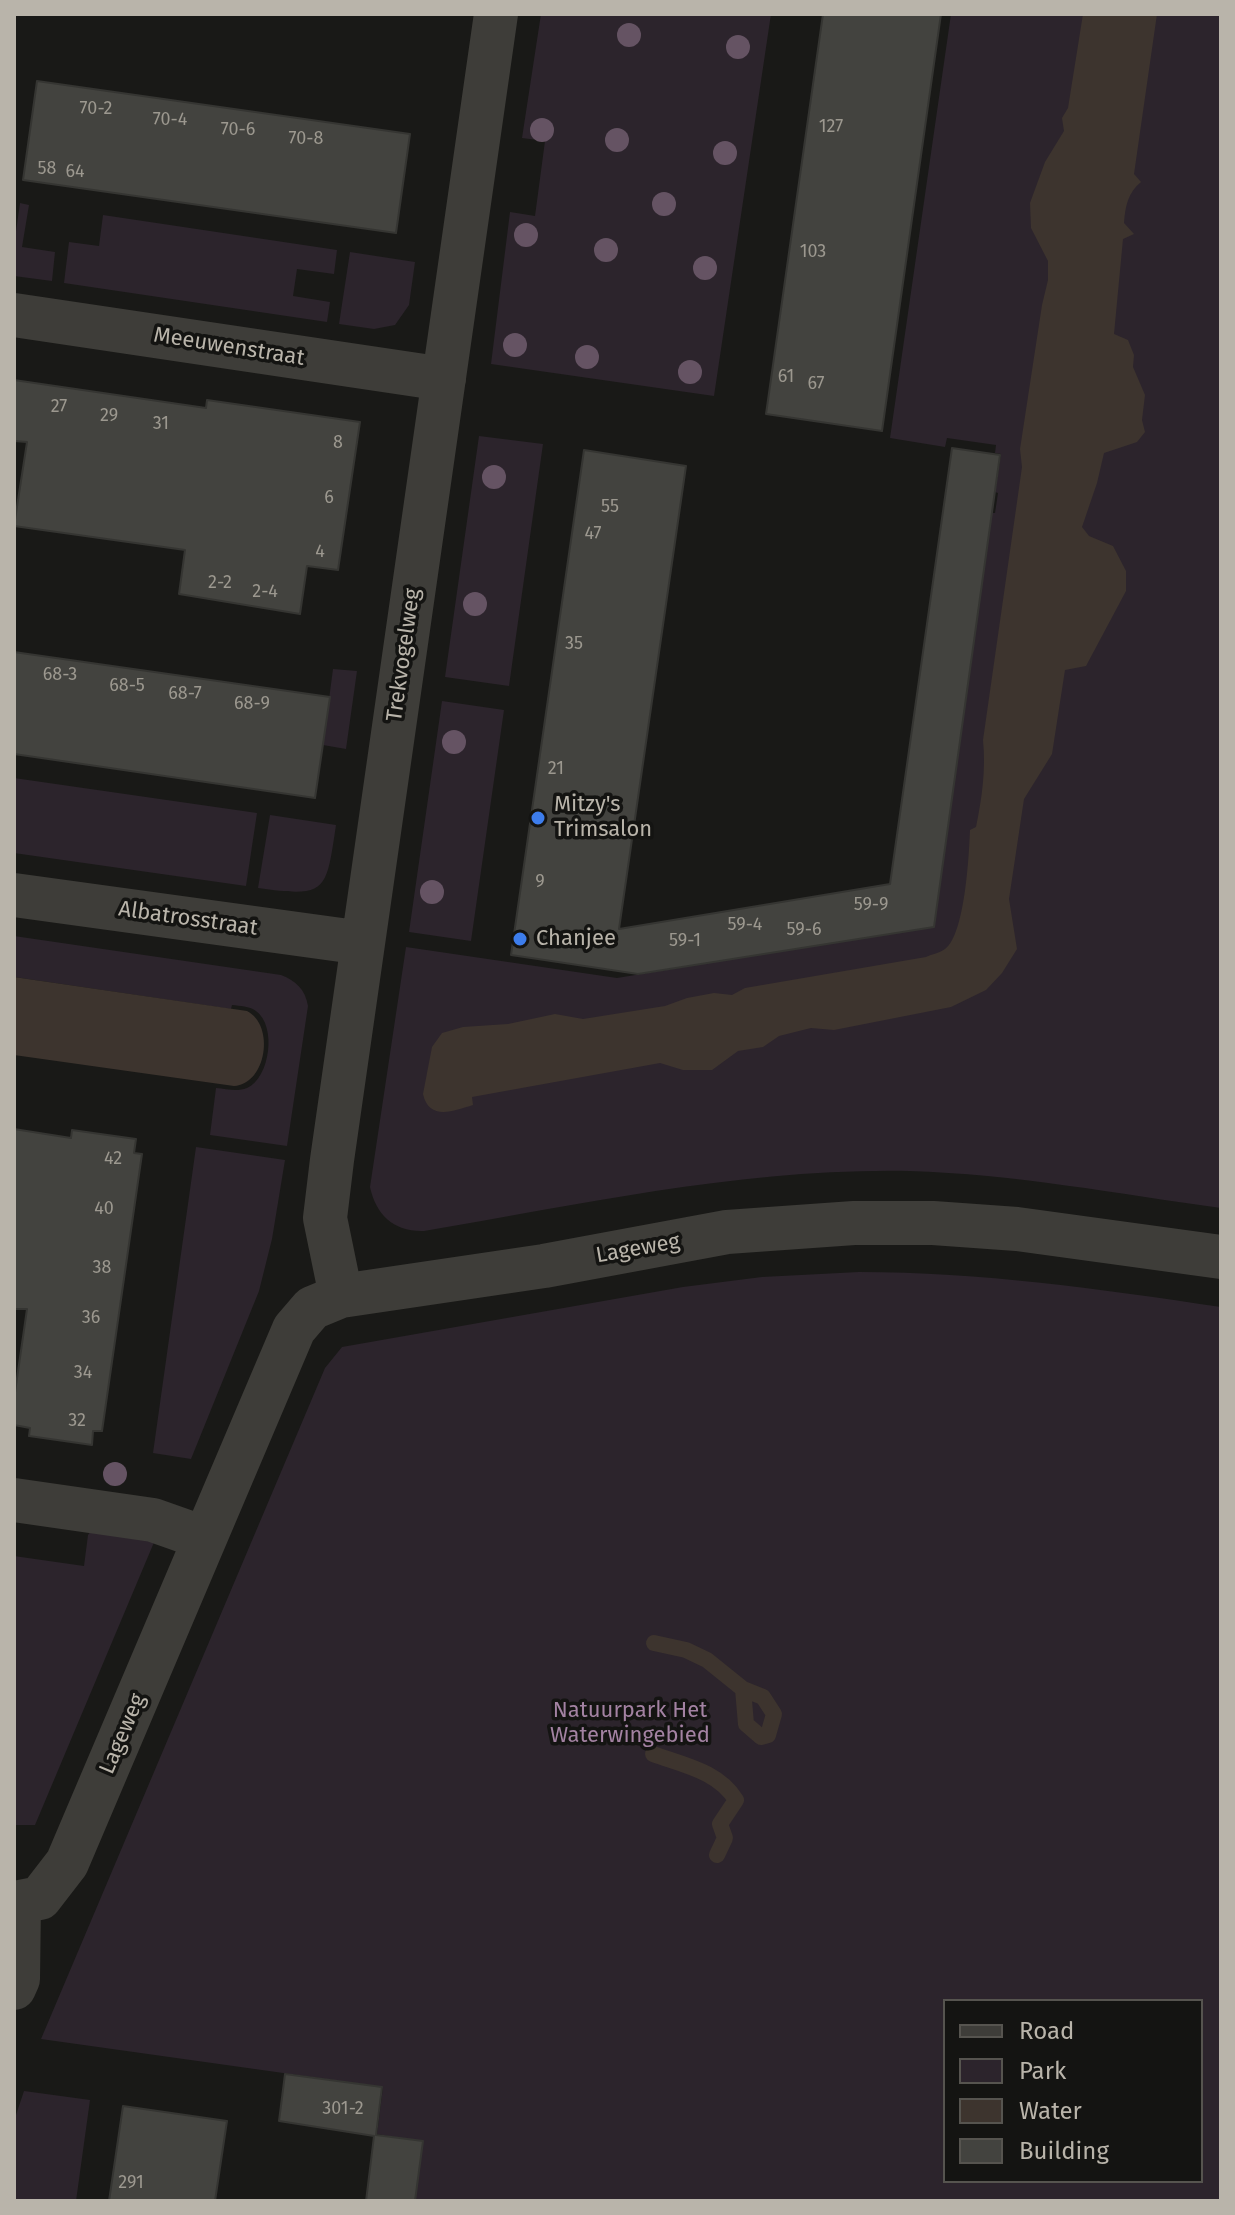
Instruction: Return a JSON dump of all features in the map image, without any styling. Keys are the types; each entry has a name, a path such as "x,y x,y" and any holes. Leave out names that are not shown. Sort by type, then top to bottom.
{"street":[{"name":"Trekvogelweg","path":"341,1296 325,1218 496,14"},
{"name":"Meeuwenstraat","path":"14,315 444,379"},
{"name":"Albatrosstraat","path":"14,895 363,943"},
{"name":"Lageweg","path":"17,1903 40,1898 67,1863 294,1329 312,1308 341,1296 544,1266 727,1232 854,1223 933,1223 1017,1229 1221,1257"},
{"path":"14,1500 153,1520 204,1538"},
{"path":"14,1988 18,1979 17,1903"}],"green space":[{"path":"541,14 771,14 714,396 491,364 510,212 535,216 545,141 522,138"},
{"path":"951,14 1221,14 1221,1208 988,1176 909,1171 848,1172 787,1175 665,1190 424,1231 395,1225 377,1206 370,1187 406,947 617,978 934,926 992,513 995,513 998,493 995,492 1001,454 995,453 996,445 947,438 945,447 890,438"},
{"path":"20,203 29,205 22,247 55,252 52,281 14,276 14,245"},
{"path":"103,215 337,250 334,274 297,269 293,296 330,302 327,322 64,283 69,242 99,246"},
{"path":"350,252 415,262 409,305 395,325 374,329 339,324"},
{"path":"479,436 543,444 509,686 445,677"},
{"path":"333,669 357,671 346,749 323,745"},
{"path":"442,701 504,710 471,941 409,932"},
{"path":"14,778 257,813 246,886 14,853"},
{"path":"270,815 336,825 329,864 320,885 298,892 258,888"},
{"path":"14,936 281,975 295,983 305,995 308,1006 287,1146 210,1135 216,1088 247,1088 261,1074 268,1039 263,1018 256,1011 241,1006 232,1005 231,1009 14,977"},
{"path":"196,1147 285,1160 272,1239 259,1291 191,1459 153,1453"},
{"name":"Natuurpark Het Waterwingebied","path":"905,1273 995,1278 1221,1307 1221,2201 415,2201 423,2142 377,2134 383,2087 41,2039 325,1368 342,1347 683,1287 762,1277"},
{"path":"91,1531 155,1540 35,1825 14,1825 14,1556 84,1566"},
{"path":"24,2091 90,2100 76,2201 14,2201 14,2121"}],"water":[{"path":"1083,14 1157,14 1134,174 1141,182 1130,195 1125,211 1124,223 1134,234 1123,239 1114,334 1128,340 1134,355 1133,367 1145,395 1142,420 1145,432 1137,442 1104,453 1082,527 1089,536 1113,546 1126,571 1126,591 1086,666 1065,670 1052,754 1024,799 1009,899 1017,949 1002,973 986,990 951,1007 834,1030 811,1028 779,1036 763,1047 738,1051 712,1070 683,1070 660,1063 472,1097 473,1105 436,1111 426,1102 423,1094 432,1047 442,1033 463,1027 508,1024 555,1014 583,1019 665,1006 714,993 732,995 745,988 926,957 943,950 952,941 965,894 970,830 976,827 982,794 983,740 1022,467 1020,449 1048,280 1048,261 1031,228 1030,203 1045,162 1064,131 1062,118 1068,108"},
{"path":"14,977 247,1011 256,1018 264,1040 260,1065 245,1083 234,1086 14,1055"}],"building":[{"path":"823,14 941,14 882,431 766,414"},
{"path":"37,81 410,134 396,233 23,180"},
{"path":"14,380 206,408 207,400 360,422 338,570 307,566 300,614 179,594 185,550 14,526 27,442 14,441"},
{"path":"952,448 1000,455 934,927 638,974 511,955 584,450 686,466 619,929 890,884"},
{"path":"14,652 330,697 315,798 14,754"},
{"path":"14,1129 71,1138 72,1130 136,1139 134,1153 142,1154 102,1431 93,1431 92,1445 29,1436 30,1428 14,1425 14,1399 27,1309 14,1309"},
{"path":"285,2074 382,2087 376,2135 423,2141 415,2201 366,2201 374,2136 279,2121"},
{"path":"123,2106 227,2121 215,2201 109,2201"}],"waterway":[{"path":"654,1643 686,1650 707,1660 743,1689 763,1697 774,1714 768,1735 761,1737 746,1724 743,1689"},
{"path":"653,1754 710,1776 736,1800 720,1824 725,1838 717,1855"}],"place":[{"name":"Mitzy's Trimsalon","path":"538,818"},
{"name":"Chanjee","path":"520,939"}]}
